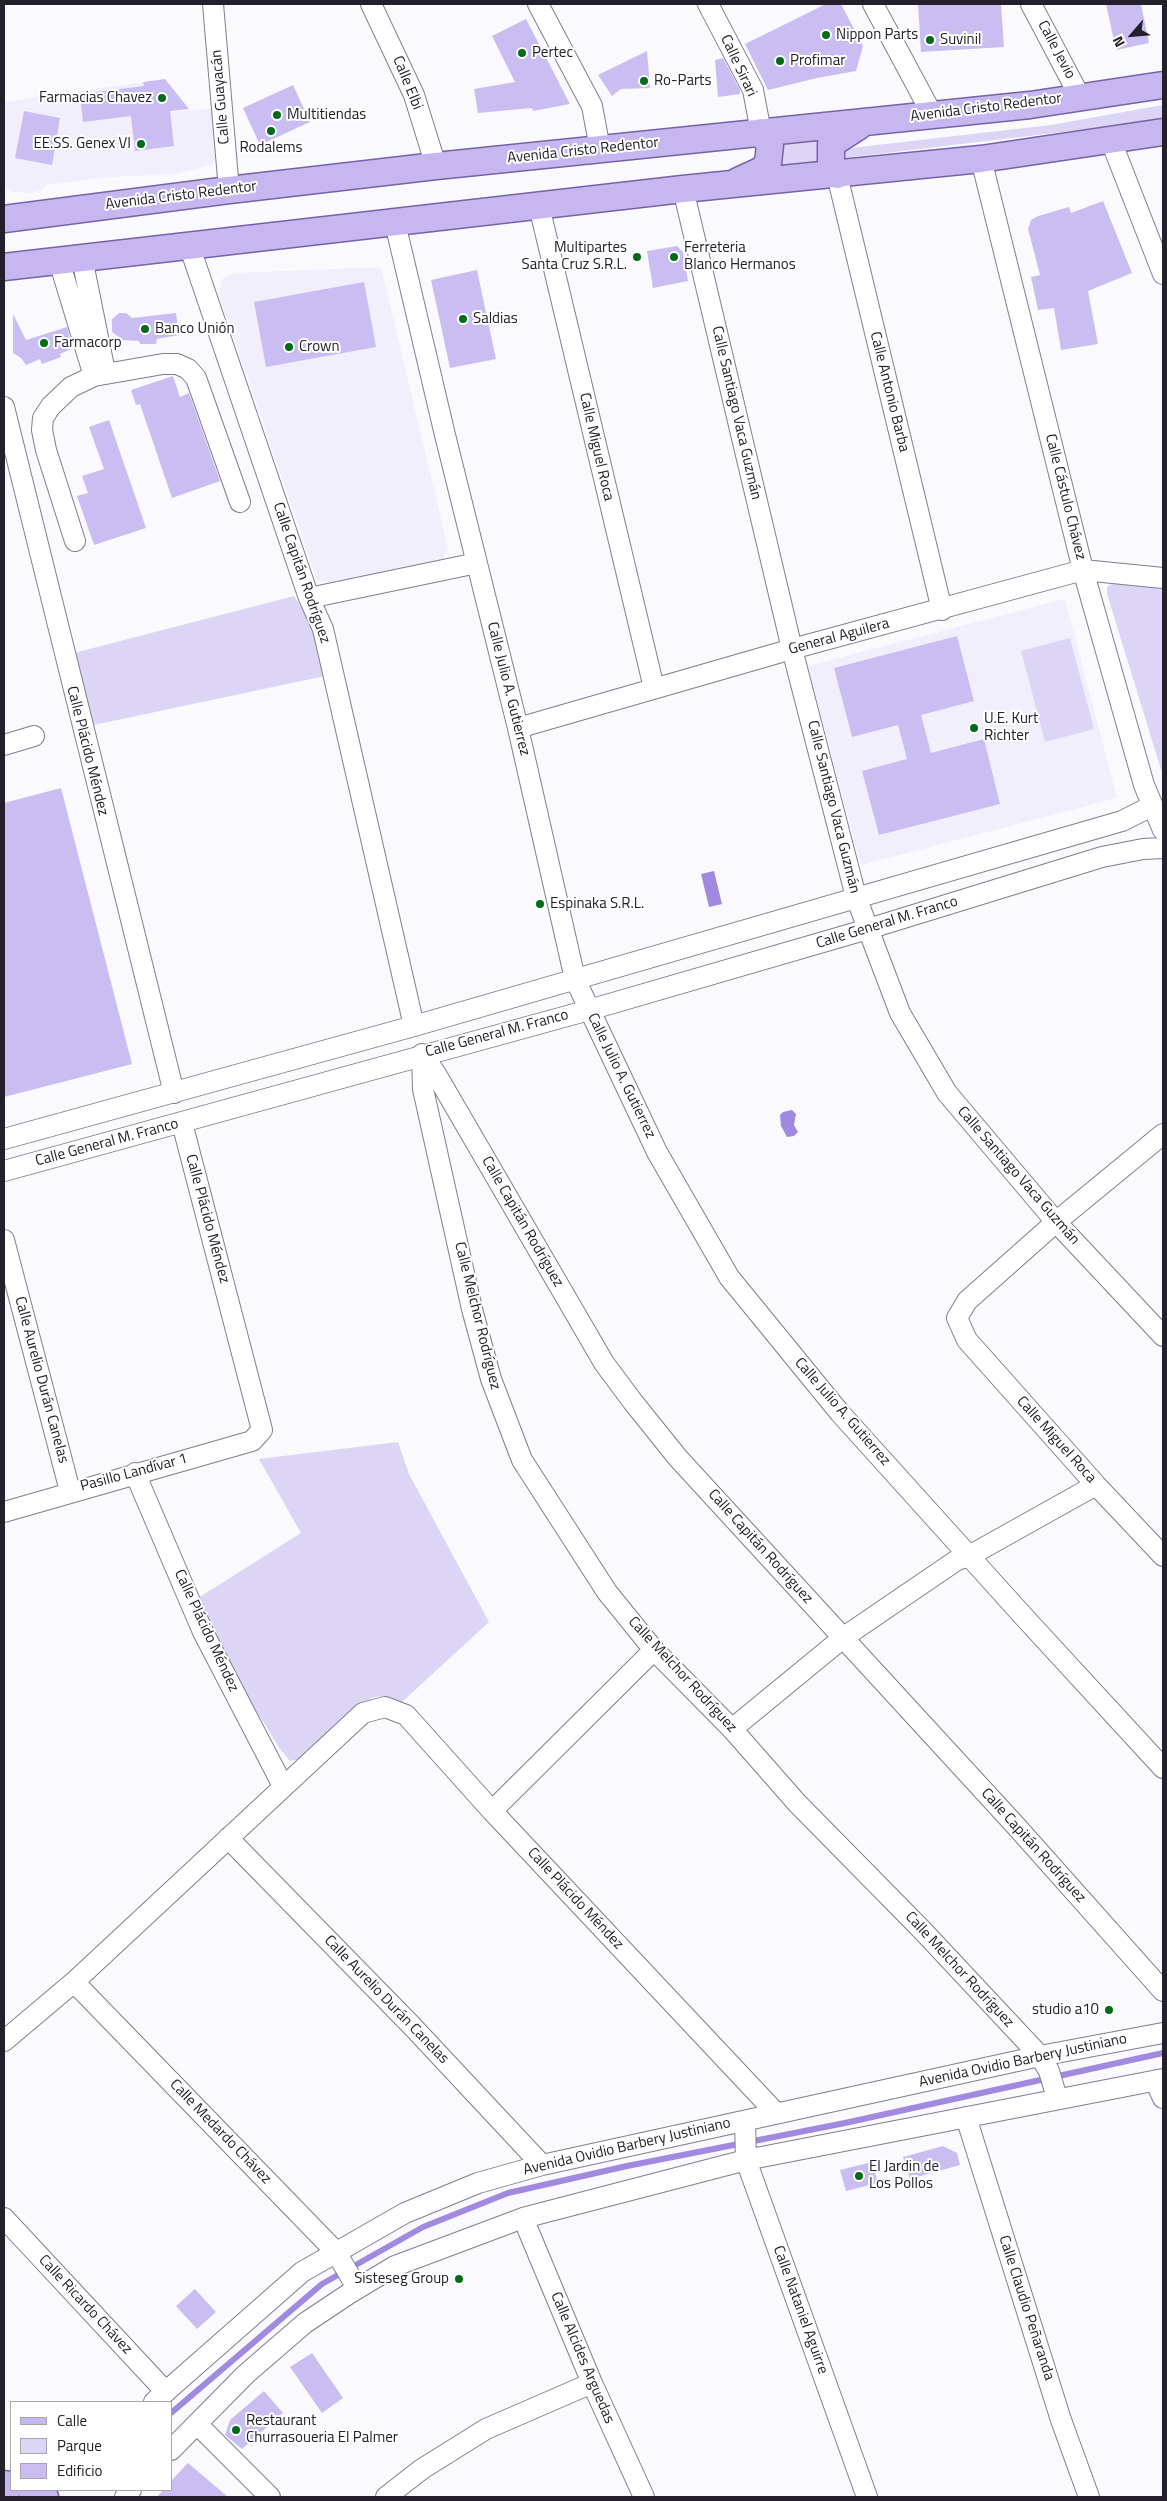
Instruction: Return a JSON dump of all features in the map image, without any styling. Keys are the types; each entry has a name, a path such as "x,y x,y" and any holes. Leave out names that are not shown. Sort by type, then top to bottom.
{"main road":[{"name":"Avenida Cristo Redentor","path":"4,219 436,166 1030,105 1163,85"},
{"path":"836,175 831,165 831,144 838,137 866,123"},
{"path":"718,186 744,179 766,167 770,158 770,144 761,132"},
{"path":"4,267 683,189 981,159 1163,132"}],"street":[{"name":"Calle Guayacán","path":"213,4 230,190"},
{"name":"Calle Elbi","path":"370,4 414,95 436,166"},
{"path":"538,4 592,106 600,149"},
{"name":"Calle Sirari","path":"708,4 752,90 761,132"},
{"path":"873,4 932,114"},
{"name":"Calle Jevio","path":"1032,4 1080,97"},
{"path":"1111,141 1163,274"},
{"name":"Calle Cástulo Chávez","path":"981,159 1083,570 1152,806 1163,830"},
{"name":"Calle Antonio Barba","path":"836,175 942,610"},
{"name":"Calle Santiago Vaca Guzmán","path":"683,189 792,649 856,896 900,1013 947,1093 1056,1222 1163,1336"},
{"name":"Calle Miguel Roca","path":"539,206 654,688"},
{"name":"Calle Julio A. Gutierrez","path":"396,223 518,728 575,979 658,1152 729,1277 840,1412 1163,1768"},
{"name":"Calle Capitán Rodríguez","path":"189,245 310,598 323,629 414,1026"},
{"path":"71,260 100,375"},
{"path":"75,541 46,450 42,430 43,418 71,387 100,375 163,364 177,364 188,369 196,378 240,502"},
{"name":"Calle Plácido Méndez","path":"4,407 174,1093"},
{"path":"310,598 477,563"},
{"name":"General Aguilera","path":"518,728 792,649 942,610 1083,570 1163,578"},
{"path":"4,745 34,736"},
{"name":"Calle General M. Franco","path":"4,1139 414,1026 1122,820 1152,806"},
{"name":"Calle General M. Franco","path":"4,1171 182,1123 422,1054 589,1010 868,929 1102,857 1142,849 1163,848"},
{"name":"Calle Capitán Rodríguez","path":"422,1054 436,1074 604,1363 678,1458 844,1638 1163,1991"},
{"name":"Calle Melchor Rodríguez","path":"422,1054 423,1089 472,1309 491,1379 522,1460 607,1592 654,1650 732,1729 797,1803 923,1931 1050,2078"},
{"name":"Calle Plácido Méndez","path":"182,1123 262,1430"},
{"path":"63,1124 71,1152"},
{"path":"1056,1222 1163,1134"},
{"name":"Calle Miguel Roca","path":"1056,1222 967,1301 957,1318 967,1340 1096,1485 1163,1556"},
{"name":"Calle Aurelio Durán Canelas","path":"4,1240 70,1491"},
{"name":"Pasillo Landívar 1","path":"4,1512 70,1491 252,1441 262,1430"},
{"name":"Calle Plácido Méndez","path":"135,1473 203,1632 283,1786 363,1713 385,1707 406,1715 492,1811 776,2114"},
{"path":"732,1729 844,1638 957,1560 969,1556 1096,1485"},
{"path":"492,1811 654,1650"},
{"path":"4,2041 74,1982 283,1786"},
{"name":"Calle Aurelio Durán Canelas","path":"228,1838 412,2026 542,2165"},
{"name":"Calle Medardo Chávez","path":"74,1982 347,2270"},
{"name":"Avenida Ovidio Barbery Justiniano","path":"172,2449 246,2374 305,2323 347,2270 405,2213 478,2183 542,2165 966,2117 1050,2078 1163,2032"},
{"name":"Avenida Ovidio Barbery Justiniano","path":"160,2397 302,2272 395,2266 523,2218 746,2142 776,2114 1050,2078 1160,2086"},
{"name":"Calle Claudio Peñaranda","path":"966,2117 1061,2420 1090,2497"},
{"name":"Calle Nataniel Aguirre","path":"746,2142 867,2497"},
{"name":"Calle Ricardo Chávez","path":"4,2218 160,2397"},
{"name":"Calle Alcides Arguedas","path":"523,2218 592,2383 644,2497"},
{"path":"386,2497 422,2469 486,2429 592,2383"},
{"path":"196,2424 270,2497"}],"shaded area":[{"path":"143,82 147,114 216,108 217,154 213,164 176,174 110,177 46,185 42,190 30,193 12,192 4,187 4,102"},
{"path":"381,267 448,548 442,560 332,583 317,580 219,295 222,279 235,273"},
{"path":"1065,599 1117,798 861,865 808,666"},
{"path":"714,871 722,904 709,907 701,874"},
{"path":"792,1110 796,1114 794,1125 798,1132 794,1136 787,1137 781,1126 780,1115 783,1112"}],"green space":[{"path":"1163,105 1163,120 844,158 842,149 1051,125"},
{"path":"827,139 823,161 773,166 775,145"},
{"path":"1115,582 1163,588 1163,776 1107,594 1107,587"},
{"path":"294,596 312,625 325,676 89,726 70,654"},
{"path":"1070,638 1094,729 1045,742 1021,651"},
{"path":"398,1442 409,1474 489,1622 401,1703 385,1696 374,1697 359,1706 301,1759 290,1761 280,1749 232,1671 198,1598 301,1533 259,1459"}],"building":[{"path":"826,4 841,4 863,46 856,71 768,90 745,44"},
{"path":"918,4 1001,4 1004,47 921,52"},
{"path":"1106,4 1141,4 1149,43 1116,50"},
{"name":"Pertec","path":"526,19 570,104 533,111 532,108 478,113 474,89 515,82 492,36"},
{"path":"647,51 650,88 621,89 612,96 598,75"},
{"path":"723,58 740,90 740,94 718,97 715,60"},
{"path":"165,79 189,109 170,111 174,146 135,151 131,116 83,122 80,94 144,86 143,82"},
{"name":"Multitiendas","path":"293,85 310,122 260,145 243,108"},
{"path":"24,111 60,118 52,165 15,158"},
{"path":"1103,201 1132,273 1088,291 1098,344 1061,350 1054,308 1038,310 1031,277 1040,275 1028,229 1031,220 1038,216 1069,207 1071,213"},
{"path":"677,246 683,252 688,281 653,288 647,251"},
{"name":"Saldias","path":"477,270 496,359 450,368 431,280"},
{"path":"364,282 376,347 266,367 254,302"},
{"name":"Banco Unión","path":"119,313 126,313 132,318 176,313 179,335 157,339 156,344 140,344 139,341 123,340 112,332 112,319"},
{"name":"Farmacorp","path":"13,314 26,340 67,327 73,348 60,354 61,357 42,364 40,359 26,365 21,358 13,353"},
{"path":"173,376 180,397 189,393 220,481 172,498 140,404 136,405 131,390"},
{"path":"109,420 146,528 94,545 77,496 88,493 82,476 104,469 89,427"},
{"path":"957,636 974,701 921,715 931,753 984,739 1000,804 879,835 862,771 907,759 898,725 852,737 834,668"},
{"path":"61,788 132,1064 4,1097 4,803"},
{"path":"943,2146 957,2153 960,2165 910,2179 903,2157"},
{"path":"872,2162 878,2183 846,2191 840,2170"},
{"path":"195,2289 216,2312 197,2329 176,2306"},
{"path":"312,2353 343,2398 322,2413 290,2367"},
{"path":"264,2391 283,2413 242,2449 225,2435 230,2420"},
{"path":"188,2463 228,2497 157,2497 162,2491 172,2491 172,2480"}],"waterway":[{"path":"172,2412 322,2284 423,2227 508,2193 627,2166 845,2123 1163,2053"}],"place":[{"name":"Nippon Parts","path":"826,35"},
{"name":"Suvinil","path":"930,40"},
{"name":"Pertec","path":"522,53"},
{"name":"Profimar","path":"780,61"},
{"name":"Ro-Parts","path":"644,81"},
{"name":"Farmacias Chavez","path":"162,98"},
{"name":"Multitiendas","path":"277,115"},
{"name":"Rodalems","path":"271,131"},
{"name":"EE.SS. Genex VI","path":"141,144"},
{"name":"Multipartes Santa Cruz S.R.L.","path":"637,257"},
{"name":"Ferreteria Blanco Hermanos","path":"674,257"},
{"name":"Saldias","path":"463,319"},
{"name":"Banco Unión","path":"145,329"},
{"name":"Farmacorp","path":"44,343"},
{"name":"Crown","path":"289,347"},
{"name":"U.E. Kurt Richter","path":"974,728"},
{"name":"Espinaka S.R.L.","path":"540,904"},
{"name":"studio a10","path":"1109,2010"},
{"name":"El Jardin de Los Pollos","path":"859,2176"},
{"name":"Sisteseg Group","path":"459,2279"},
{"name":"Restaurant Churrasoueria El Palmer","path":"236,2430"}]}
